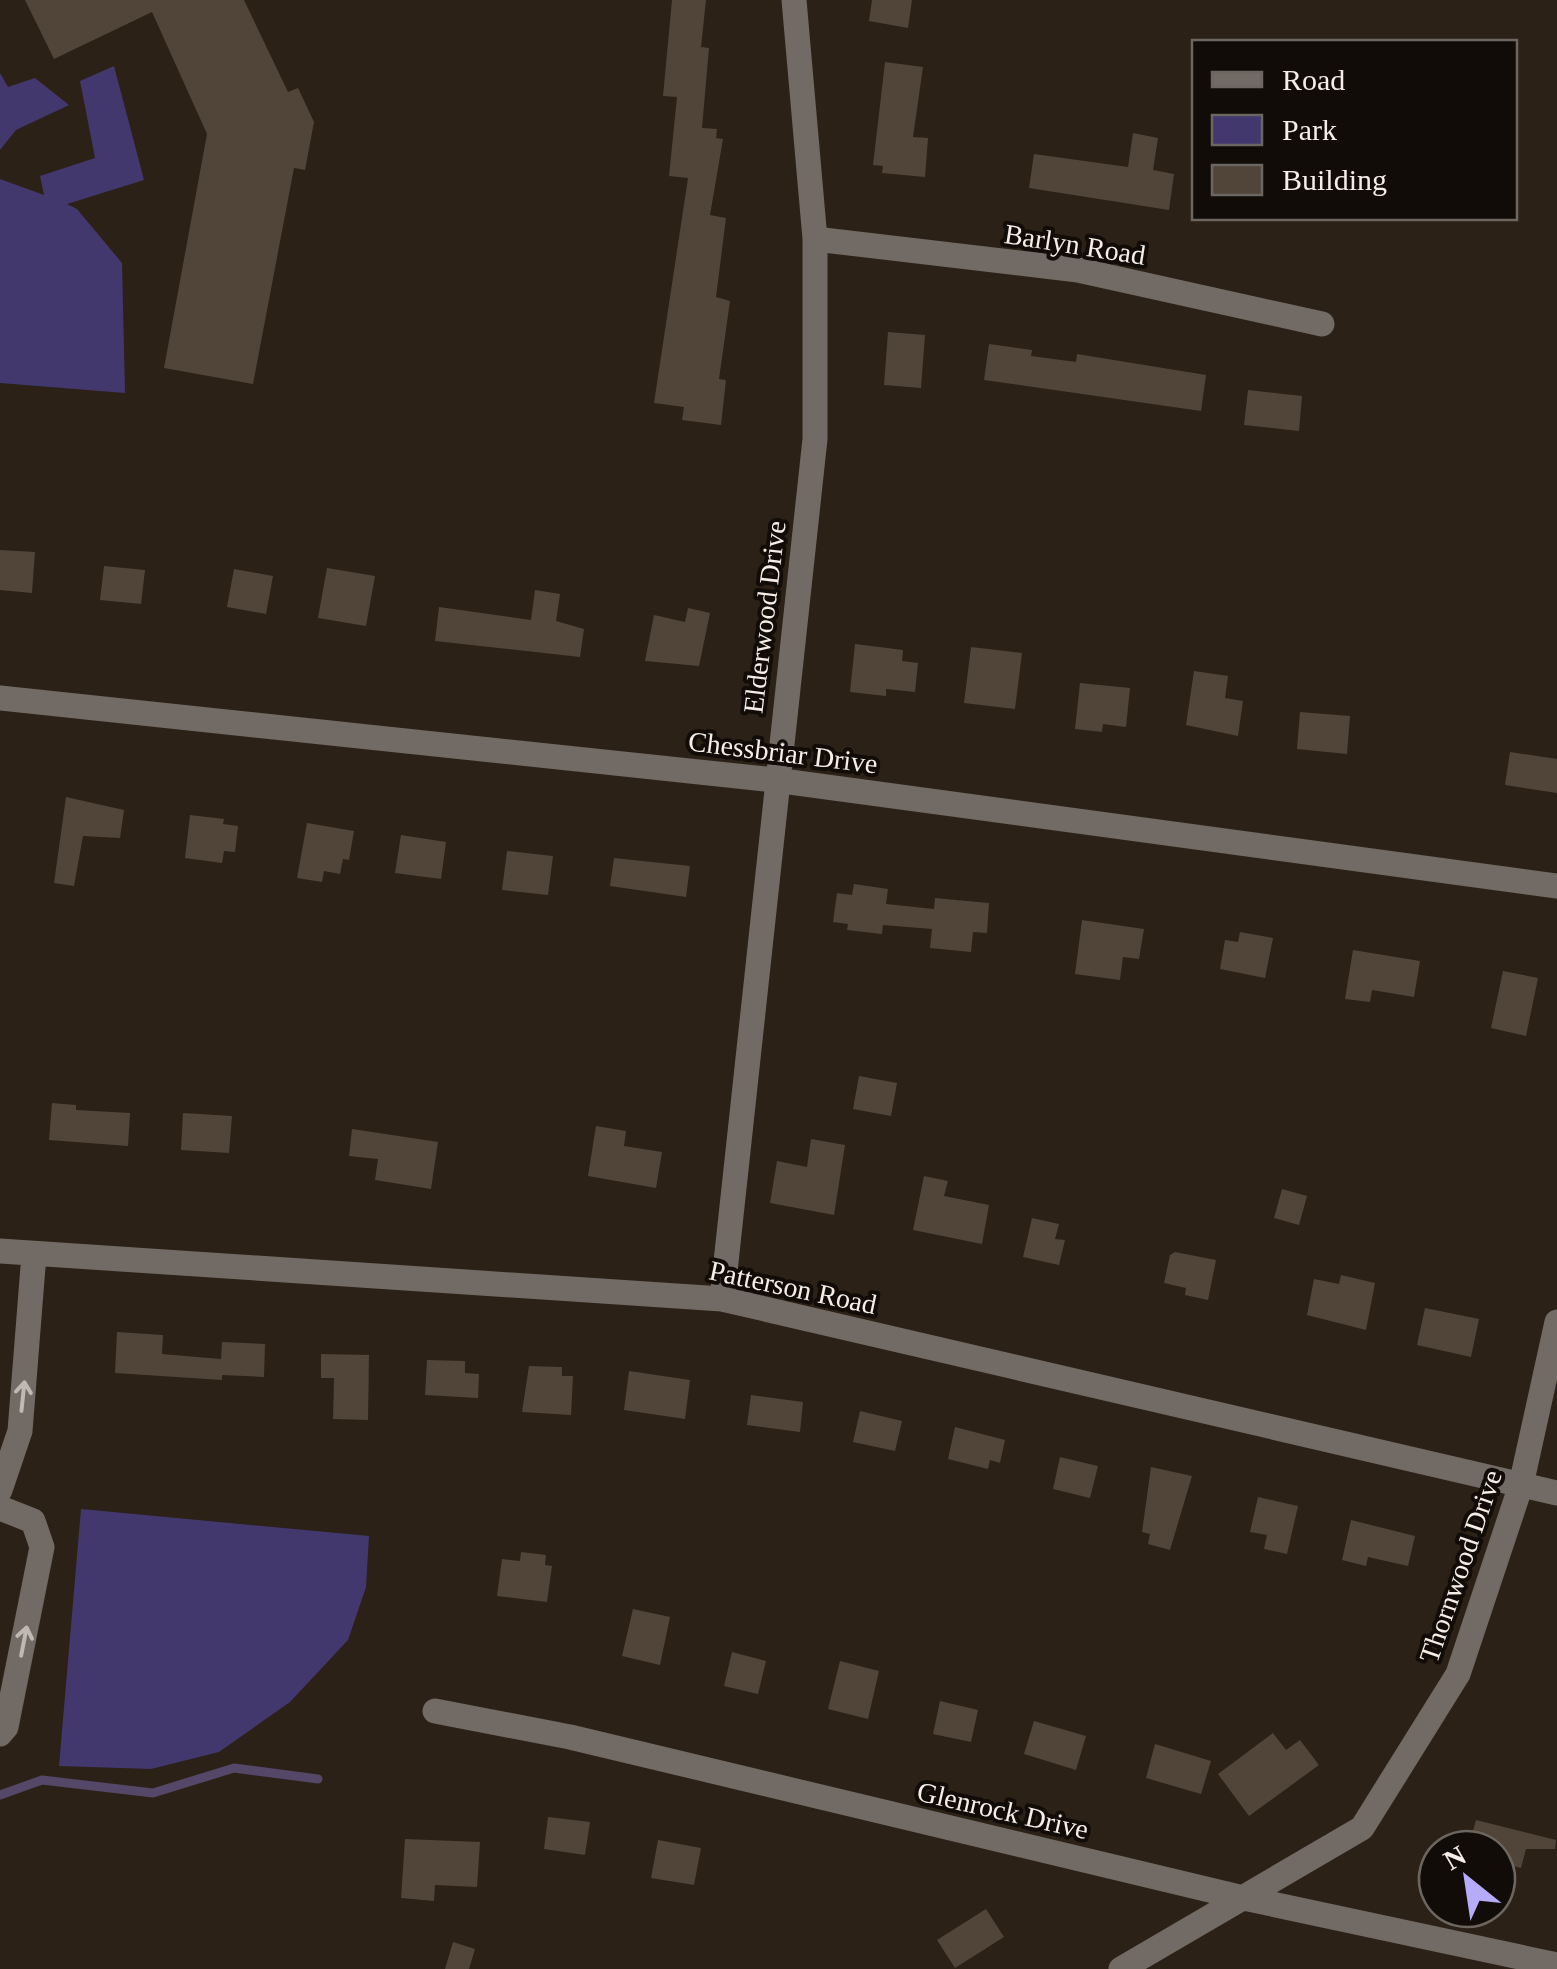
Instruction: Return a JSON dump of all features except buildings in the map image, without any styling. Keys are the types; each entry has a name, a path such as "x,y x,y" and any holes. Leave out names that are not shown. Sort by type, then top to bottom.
{"street":[{"name":"Elderwood Drive","path":"722,1299 775,780 815,439 815,239 794,0"},
{"name":"Barlyn Road","path":"815,239 1078,270 1322,324"},
{"name":"Chessbriar Drive","path":"0,698 775,780 1557,886"},
{"name":"Patterson Road","path":"0,1251 722,1299 1557,1492"},
{"path":"0,1490 20,1431 34,1254"},
{"name":"Thornwood Drive","path":"1122,1969 1239,1897 1341,1844 1362,1828 1458,1674 1521,1484 1557,1322"},
{"path":"0,1508 32,1521 42,1547 6,1727 0,1734"},
{"name":"Glenrock Drive","path":"435,1711 570,1737 1239,1897 1557,1965"}],"green space":[{"path":"114,66 144,180 67,204 77,209 122,263 125,393 0,383 0,179 44,195 40,176 95,158 80,81"},
{"path":"0,73 8,87 35,78 69,105 16,130 0,150"},
{"path":"81,1509 369,1536 366,1587 348,1640 290,1702 219,1752 151,1769 59,1766"}],"waterway":[{"path":"0,1795 42,1780 153,1793 234,1768 318,1779"}]}
